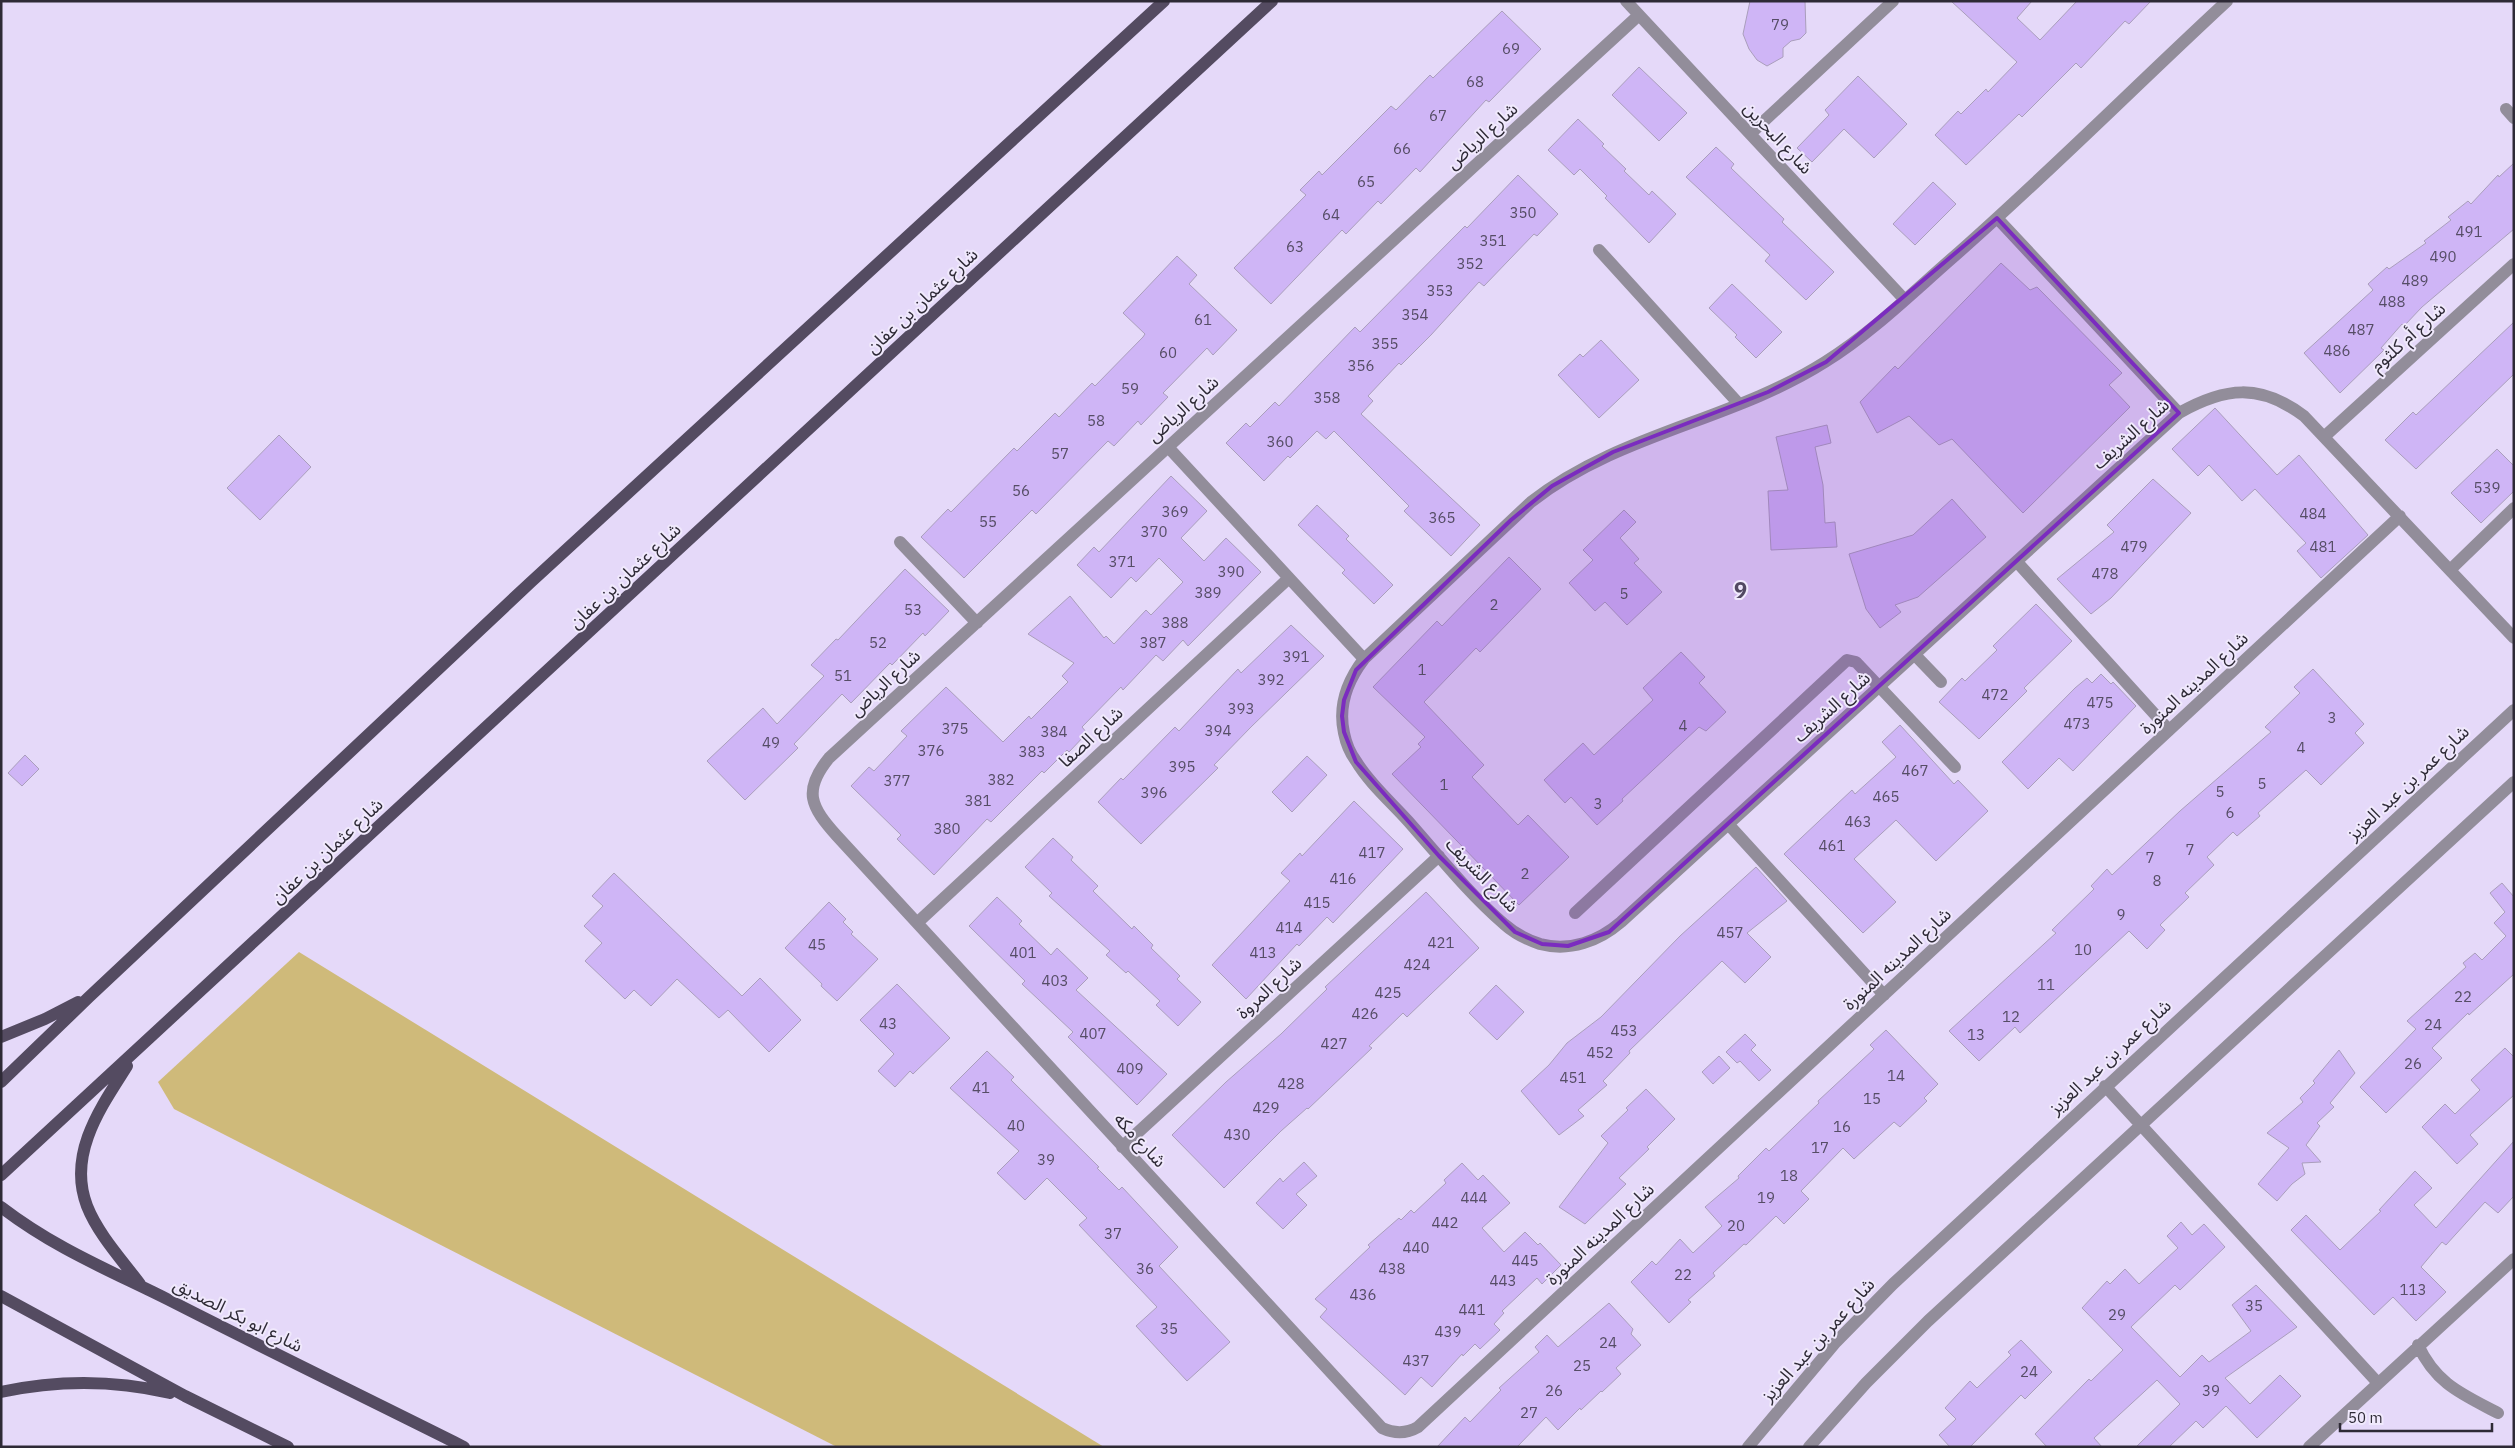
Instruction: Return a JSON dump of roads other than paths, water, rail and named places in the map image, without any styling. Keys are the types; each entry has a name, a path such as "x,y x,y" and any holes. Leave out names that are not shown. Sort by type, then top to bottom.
{"main road":[{"path":"1,1082 531,582 1164,1"},
{"name":"شارع عثمان بن عفان","path":"1,1175 1272,1"},
{"path":"1,1037 46,1019 89,997"},
{"path":"138,1049 89,1130 81,1158 81,1176 85,1198 94,1220 142,1286"},
{"name":"شارع ابو بكر الصديق","path":"1,1207 25,1225 80,1258 142,1286 464,1447"},
{"path":"1,1296 185,1396 288,1447"},
{"path":"1,1392 44,1385 101,1384 130,1386 185,1396"}],"street":[{"name":"شارع البحرين","path":"1626,1 1904,299"},
{"path":"1750,134 1893,1"},
{"name":"شارع الشريف","path":"2227,1 1997,218 1904,299 1826,362 1768,392 1613,452 1574,472 1552,486 1511,520 1364,659 1349,684 1344,700 1344,732 1349,748 1366,775 1439,856 1496,916 1515,932 1542,944 1568,946 1596,940 1609,932 1728,825 2179,413 2214,396 2235,392 2256,392 2294,408 2325,436 2514,638"},
{"name":"شارع الرياض","path":"846,847 818,813 812,800 815,777 829,758 1639,15"},
{"path":"1997,218 2179,413"},
{"path":"1599,250 1739,404"},
{"name":"شارع أم كلثوم","path":"2325,436 2514,264"},
{"path":"1168,446 1364,659"},
{"path":"2450,570 2514,508"},
{"name":"شارع المدينه المنورة","path":"1418,1426 2400,516"},
{"path":"900,542 976,623"},
{"path":"2018,562 2169,730"},
{"name":"شارع الصفا","path":"917,923 1289,578"},
{"path":"1915,655 1941,682"},
{"path":"1575,913 1844,661 1850,659 1856,662 1955,767"},
{"name":"شارع عمر بن عبد العزيز","path":"1748,1447 1824,1356 1893,1284 2105,1086 2514,710"},
{"path":"1809,1447 1866,1383 1928,1321 2514,782"},
{"path":"1728,825 1884,995"},
{"name":"شارع مكه","path":"846,847 1374,1422 1393,1433 1412,1431 1418,1426"},
{"name":"شارع المروة","path":"1122,1146 1439,856"},
{"path":"2105,1086 2378,1383"},
{"path":"2309,1447 2418,1345 2514,1259"},
{"path":"2418,1345 2426,1361 2443,1381 2457,1392 2498,1413"}],"district":[{"name":"9","path":"1741,590"}]}
